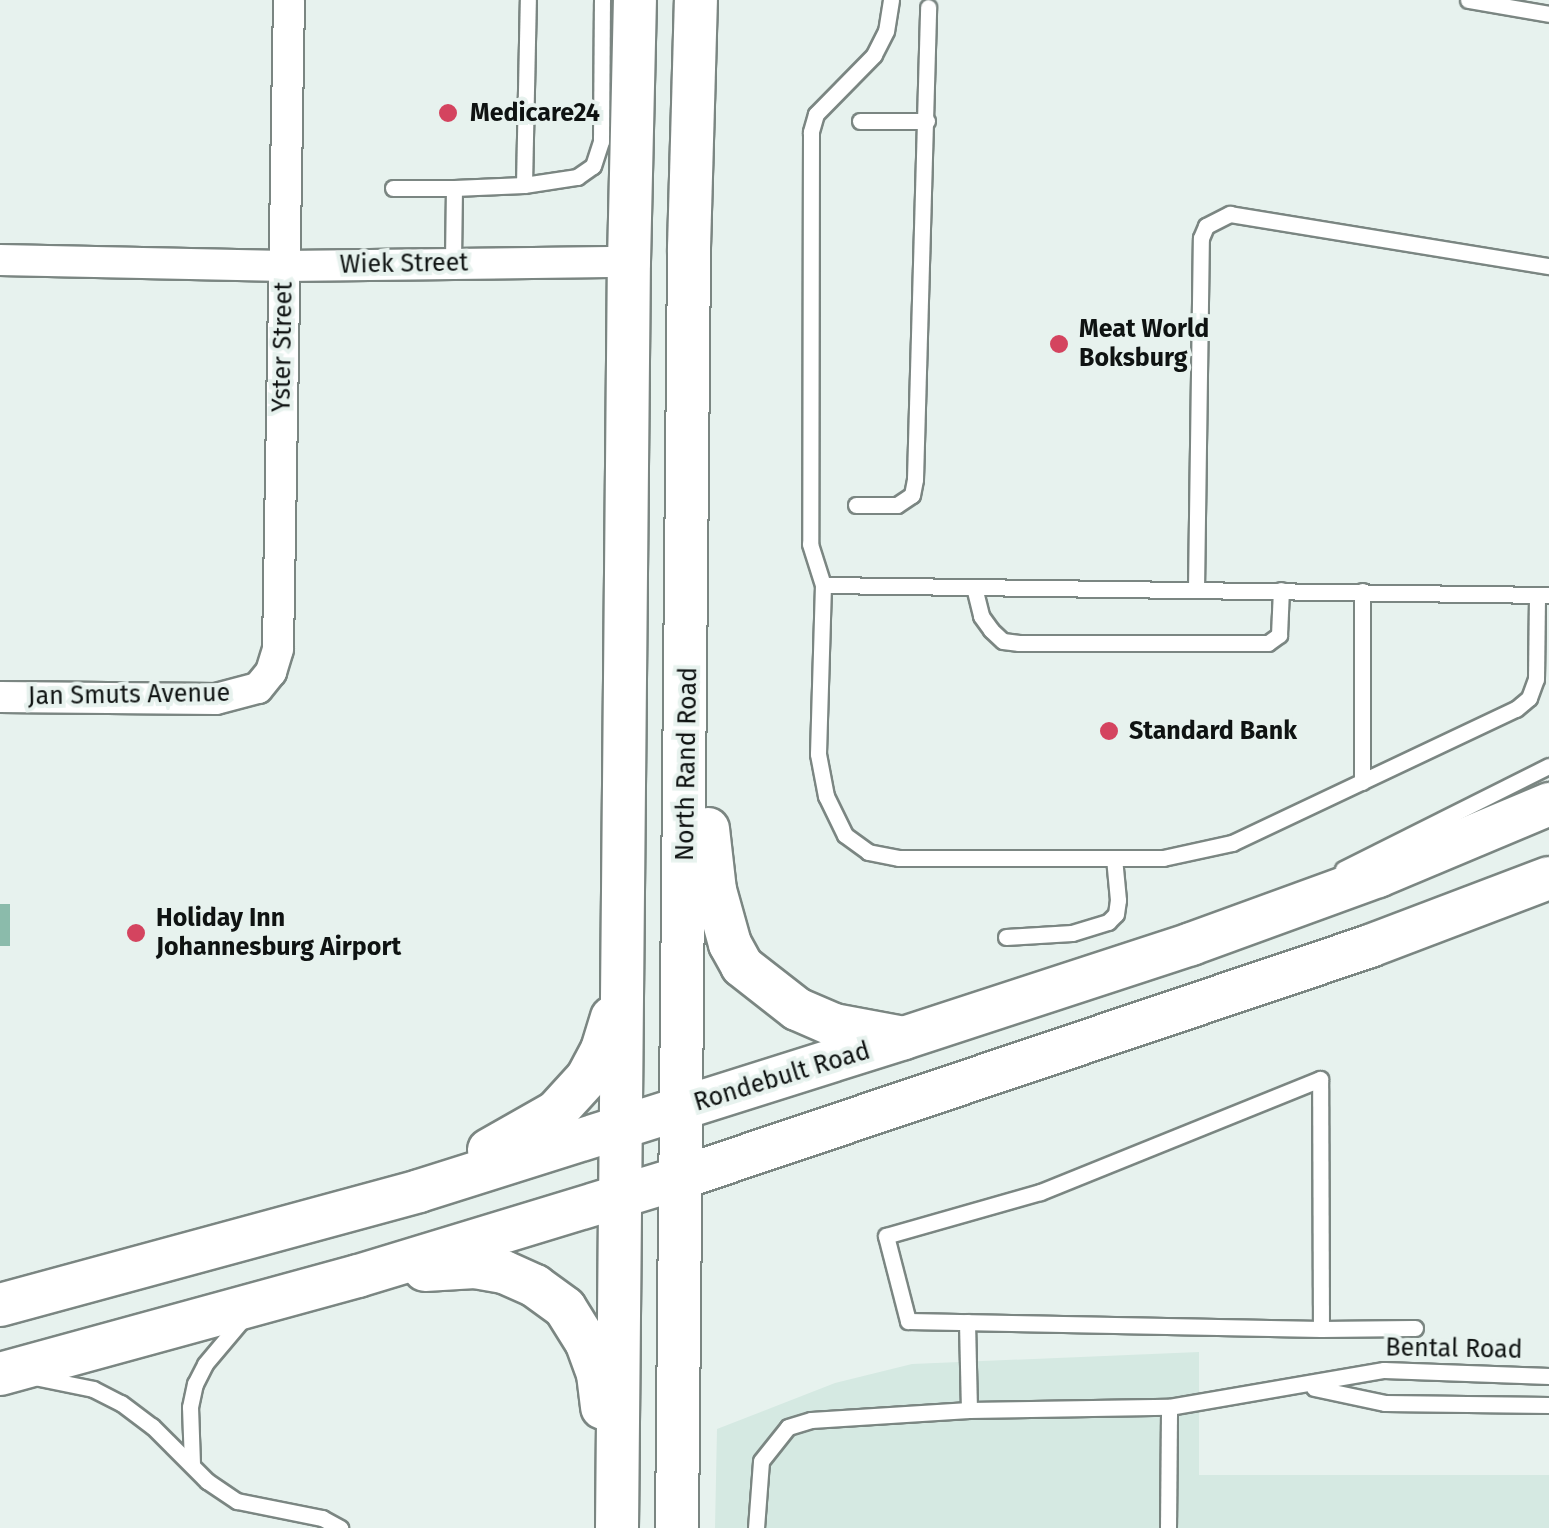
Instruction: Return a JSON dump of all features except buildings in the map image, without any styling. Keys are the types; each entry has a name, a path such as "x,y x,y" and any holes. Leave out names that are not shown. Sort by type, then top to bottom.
{"main road":[{"path":"617,1528 635,0"},
{"name":"North Rand Road","path":"682,1502 688,268 696,0"},
{"path":"696,52 718,0"},
{"path":"688,710 702,774 716,890 730,944 742,966 797,1010 834,1024 904,1038"},
{"name":"Rondebult Road","path":"0,1305 420,1190 904,1038 1191,944 1378,876 1549,804"},
{"path":"0,1376 258,1300 358,1276 683,1177 1370,946 1549,878"},
{"path":"420,1190 556,1112 587,1078 602,1050 621,980"},
{"path":"358,1276 475,1266 519,1279 564,1308 586,1342 598,1374 617,1528"}],"street":[{"name":"Yster Street","path":"258,688 271,672 278,649 289,0"},
{"name":"Wiek Street","path":"0,260 285,266 629,262"},
{"name":"Jan Smuts Avenue","path":"0,697 216,699 258,688"}],"lane":[{"path":"524,185 528,0"},
{"path":"392,188 524,185 577,177 593,166 601,141 602,0"},
{"path":"823,585 1543,595 1536,679 1529,698 1516,709 1232,843 1163,858 899,858 868,852 845,835 826,796 818,754 823,585 810,544 810,132 816,114 874,56 886,31 891,0"},
{"path":"1468,0 1549,14"},
{"path":"856,505 897,505 912,495 915,478 928,7"},
{"path":"860,121 927,121"},
{"path":"453,264 454,188"},
{"path":"1196,589 1201,238 1206,226 1230,214 1549,266"},
{"path":"974,587 982,616 991,630 1002,641 1019,643 1268,643 1279,635 1281,590"},
{"path":"1362,591 1362,782"},
{"path":"1191,944 1549,766"},
{"path":"1006,937 1072,934 1108,922 1116,914 1118,900 1114,858"},
{"path":"1321,1329 1320,1079 1040,1192 886,1236 908,1320 1321,1329 1415,1328"},
{"path":"192,1464 190,1408 196,1384 206,1364 258,1300"},
{"path":"967,1322 969,1410"},
{"name":"Bental Road","path":"1305,1386 1384,1370 1549,1376"},
{"path":"0,1376 42,1378 93,1389 136,1414 207,1481 237,1501 279,1520 322,1518 340,1528"},
{"path":"756,1528 761,1462 788,1427 811,1420 969,1410 1169,1407 1241,1392 1305,1386 1385,1403 1549,1404"},
{"path":"1168,1528 1169,1407"}],"shaded area":[{"path":"0,904 10,904 10,946 0,946"},
{"path":"1199,1352 1199,1475 1549,1475 1549,1528 715,1528 717,1429 835,1383 912,1364"}],"place":[{"name":"Medicare24","path":"448,113"},
{"name":"Meat World Boksburg","path":"1059,344"},
{"name":"Standard Bank","path":"1109,731"},
{"name":"Holiday Inn Johannesburg Airport","path":"136,933"}]}
